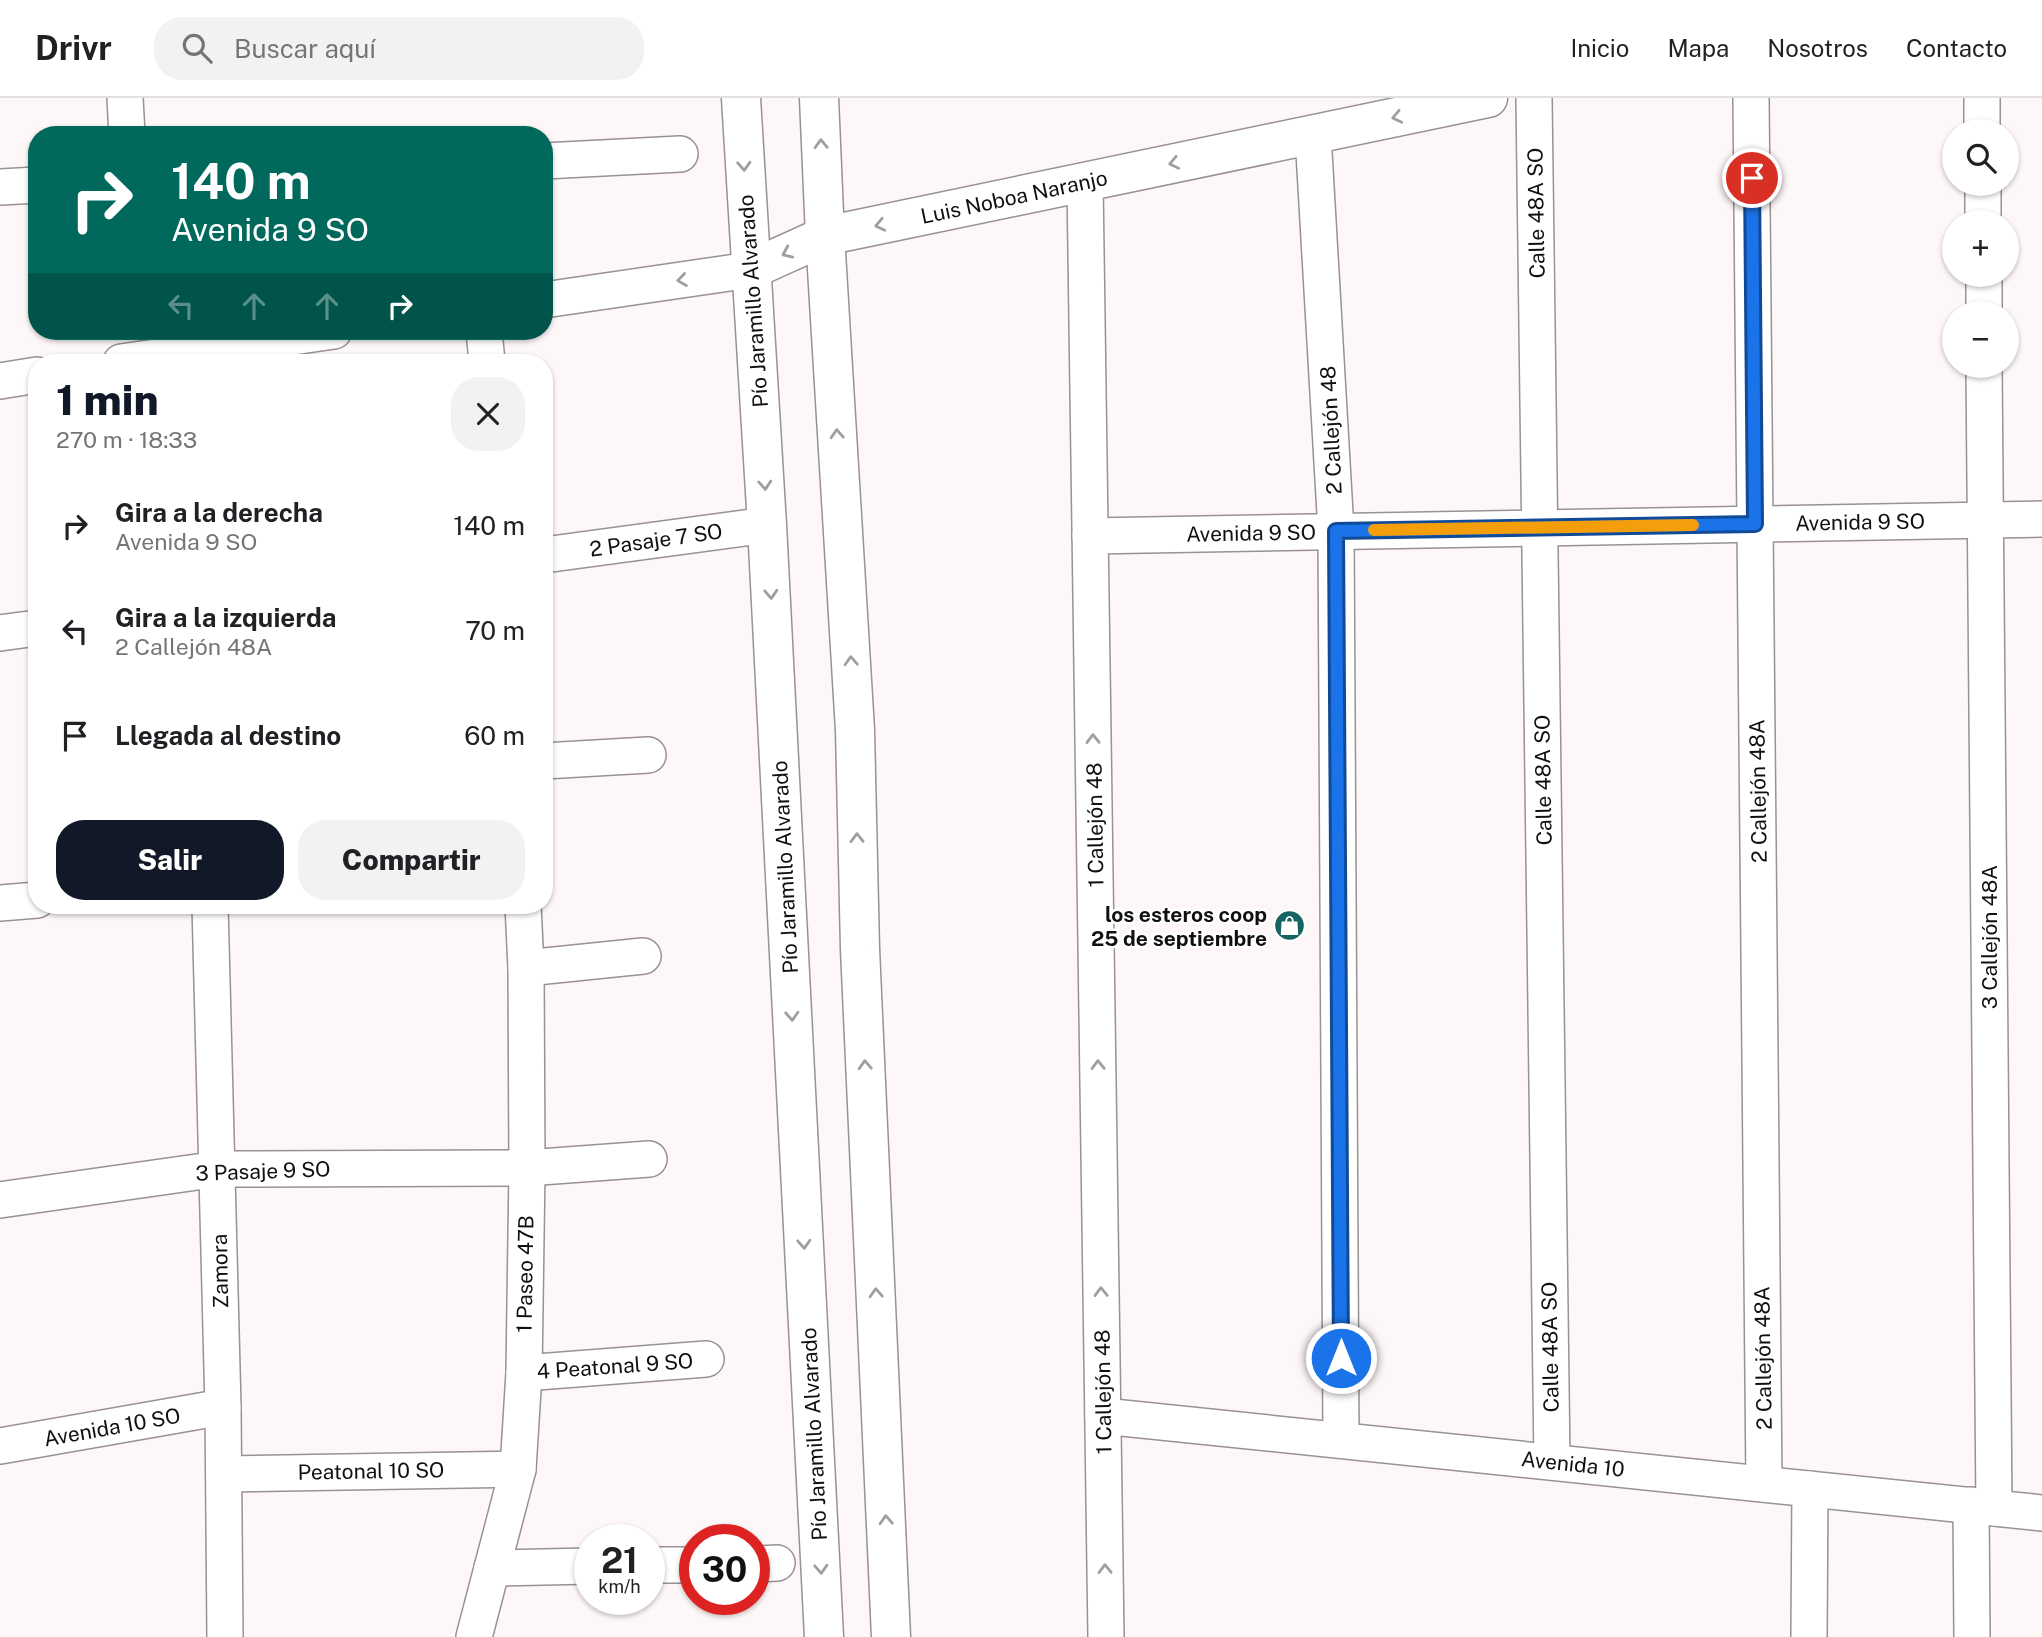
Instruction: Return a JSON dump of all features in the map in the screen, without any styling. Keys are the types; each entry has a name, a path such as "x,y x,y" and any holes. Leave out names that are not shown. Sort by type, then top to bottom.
{"main road":[{"name":"Pío Jaramillo Alvarado","path":"741,98 767,525 824,1637"},
{"path":"819,98 855,730 860,962 891,1637"},
{"name":"Luis Noboa Naranjo","path":"750,270 825,236 1488,98"}],"street":[{"path":"125,98 127,126"},
{"name":"Calle 48A SO","path":"1534,98 1552,1462"},
{"name":"2 Callejón 48A","path":"1751,98 1764,1484"},
{"path":"1982,98 1982,119"},
{"name":"2 Callejón 48","path":"1313,135 1336,531 1341,1440"},
{"path":"553,161 680,155"},
{"name":"1 Callejón 48","path":"1085,182 1107,1637"},
{"path":"0,187 28,185"},
{"name":"Luis Noboa Naranjo","path":"553,299 750,270"},
{"path":"132,351 243,340"},
{"path":"0,381 28,376"},
{"name":"3 Callejón 48A","path":"1972,1637 1982,1507 1986,520 1984,378"},
{"name":"Avenida 9 SO","path":"1090,537 2042,519"},
{"name":"2 Pasaje 7 SO","path":"553,554 767,525"},
{"path":"0,633 28,629"},
{"path":"553,760 648,755"},
{"path":"0,903 28,901"},
{"name":"Zamora","path":"211,914 223,1407 225,1637"},
{"name":"1 Paseo 47B","path":"474,1637 518,1469 524,1373 527,1168 523,914"},
{"path":"526,968 643,956"},
{"name":"3 Pasaje 9 SO","path":"0,1200 218,1169 527,1168 649,1158"},
{"name":"4 Peatonal 9 SO","path":"524,1373 706,1359"},
{"name":"Avenida 10 SO","path":"0,1446 223,1407"},
{"name":"Avenida 10","path":"1103,1416 2042,1513"},
{"name":"Peatonal 10 SO","path":"223,1474 518,1469"},
{"path":"1809,1637 1810,1489"},
{"path":"492,1568 574,1566"}],"slow traffic":[{"path":"1374,530 1693,525"}],"place":[{"name":"los esteros coop 25 de septiembre","path":"1290,926"}],"route":[{"path":"1341,1358 1336,531 1755,524 1752,178"}]}
